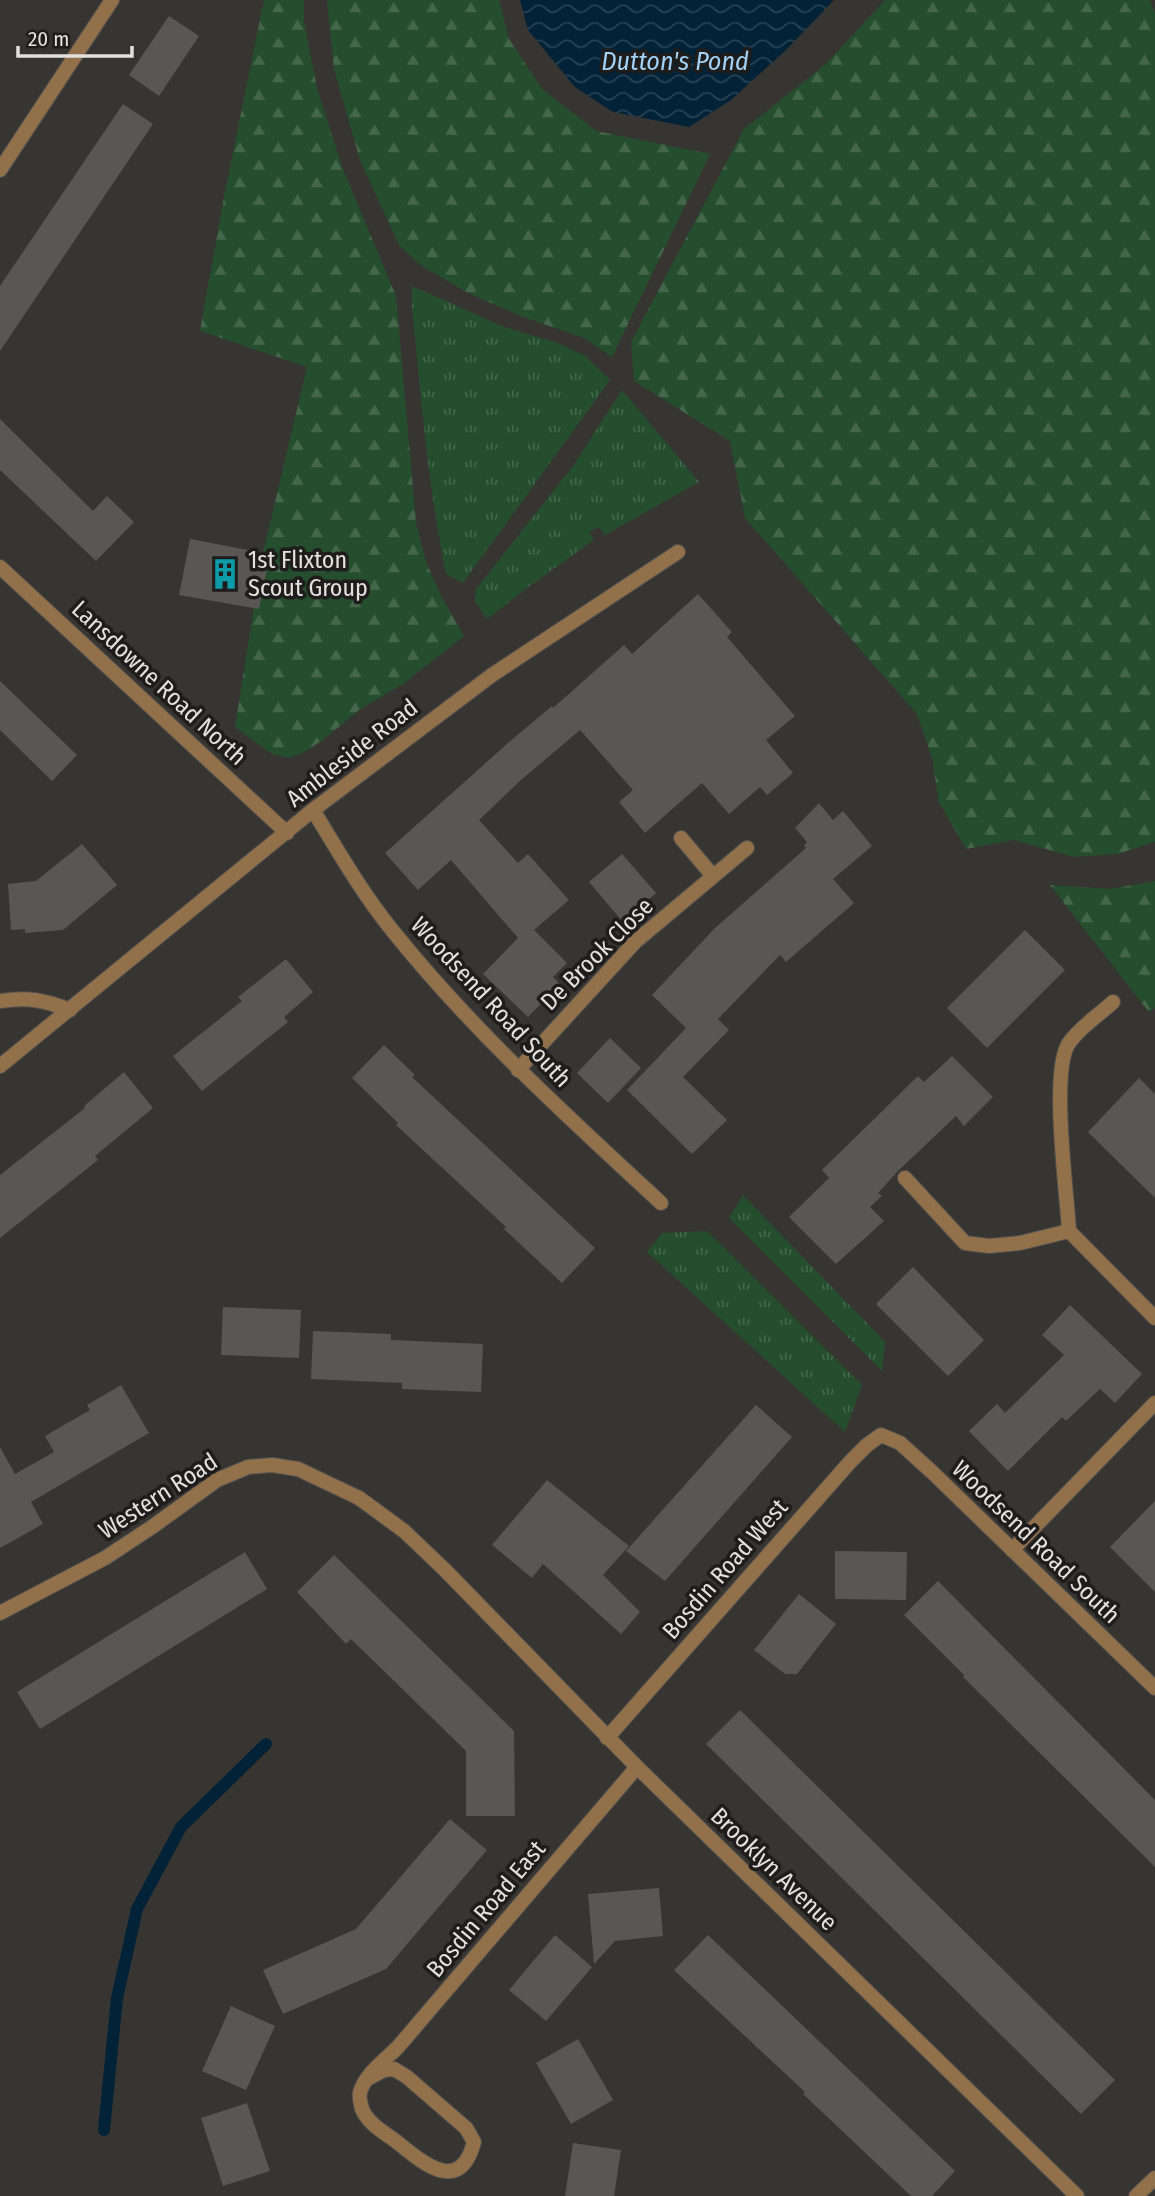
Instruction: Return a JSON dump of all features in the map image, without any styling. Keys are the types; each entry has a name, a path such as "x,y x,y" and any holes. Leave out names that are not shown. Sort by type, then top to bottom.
{"street":[{"path":"0,170 112,0"},
{"name":"Ambleside Road","path":"0,1066 313,810 492,675 678,552"},
{"name":"Lansdowne Road North","path":"0,567 286,832"},
{"name":"Woodsend Road South","path":"313,810 356,881 391,929 444,991 517,1070 661,1203"},
{"path":"681,838 713,876"},
{"name":"De Brook Close","path":"517,1070 635,942 747,848"},
{"path":"0,1002 18,999 45,1000 70,1010"},
{"path":"1113,1002 1070,1042 1064,1054 1060,1095 1069,1231 1155,1318"},
{"path":"905,1178 965,1243 989,1246 1020,1243 1069,1231"},
{"path":"1012,1550 1155,1404"},
{"name":"Woodsend Road South","path":"881,1435 900,1443 1155,1688"},
{"name":"Bosdin Road West","path":"607,1738 850,1462 881,1435"},
{"name":"Western Road","path":"0,1613 105,1558 217,1480 253,1466 272,1465 298,1469 359,1498 404,1531 445,1570"},
{"name":"Brooklyn Avenue","path":"445,1570 637,1768 1077,2196"},
{"name":"Bosdin Road East","path":"367,2078 398,2047 637,1768"},
{"path":"394,2068 407,2077 466,2128 474,2142 470,2158 460,2169 445,2172 427,2166 370,2121 361,2108 360,2093 367,2078 394,2068"},
{"path":"1136,2196 1155,2178"}],"green space":[{"path":"264,0 304,0 304,22 317,88 342,167 396,296 416,523 426,562 442,598 464,636 403,684 359,710 323,740 289,758 272,754 235,727 262,557 307,367 200,331"},
{"path":"327,0 499,0 509,39 542,89 596,131 710,154 612,357 584,338 518,315 466,292 419,264 399,245 360,160 334,69"},
{"path":"885,0 1150,0 1155,14 1155,842 1117,854 1074,857 1014,840 966,849 939,802 932,758 917,714 745,518 730,441 634,381 631,342 744,129 826,64"},
{"path":"412,286 504,327 555,342 584,355 610,380 463,583 446,574 440,541 422,408"},
{"path":"622,390 699,482 605,535 599,527 589,532 594,540 487,619 475,601 476,589 573,466"},
{"path":"1155,881 1155,1008 1149,1012 1050,885 1110,889"},
{"path":"743,1195 885,1342 882,1371 729,1218"},
{"path":"707,1231 862,1385 845,1432 647,1252 662,1233"}],"water":[{"name":"Dutton's Pond","path":"520,0 834,0 785,51 731,100 689,127 613,112 575,87 528,30"}],"building":[{"path":"169,16 199,36 159,96 129,75"},
{"path":"123,104 153,124 0,351 0,286"},
{"path":"0,419 93,511 107,496 134,522 96,561 0,470"},
{"name":"1st Flixton Scout Group","path":"190,539 270,554 259,609 179,595"},
{"path":"698,594 732,632 727,637 795,716 766,740 793,773 767,795 760,787 729,814 702,783 645,833 619,802 633,790 580,730 521,780 479,820 518,863 528,854 569,900 534,930 567,963 553,977 560,984 528,1017 483,974 518,938 451,860 418,890 385,853 508,743 552,706 553,708 624,645 632,654"},
{"path":"0,681 77,755 52,781 0,730"},
{"path":"819,803 833,820 843,811 872,846 833,879 854,903 786,962 780,955 718,1019 729,1030 683,1077 727,1120 692,1154 627,1090 686,1028 652,995 715,928 806,848 804,845 807,842 795,828"},
{"path":"82,844 117,885 63,930 25,933 25,929 11,930 8,884 36,881"},
{"path":"622,854 656,893 623,922 589,882"},
{"path":"1025,930 1065,970 987,1048 947,1008"},
{"path":"286,959 313,992 284,1017 288,1022 202,1091 173,1056 242,1001 238,997"},
{"path":"610,1038 641,1068 608,1103 577,1073"},
{"path":"384,1045 415,1075 412,1077 595,1248 562,1283 396,1125 398,1123 352,1078"},
{"path":"952,1056 993,1097 964,1126 956,1116 898,1171 878,1193 882,1196 870,1207 884,1221 836,1264 789,1217 829,1178 822,1170 918,1076 924,1082"},
{"path":"124,1072 153,1108 95,1156 98,1160 0,1238 0,1175 85,1108 84,1106"},
{"path":"1139,1078 1155,1094 1155,1198 1088,1132"},
{"path":"913,1267 984,1340 948,1376 876,1304"},
{"path":"1070,1305 1142,1374 1115,1403 1100,1389 1066,1421 1062,1417 1008,1471 969,1431 997,1404 1005,1413 1064,1355 1042,1335"},
{"path":"223,1307 301,1310 299,1358 221,1355"},
{"path":"313,1331 391,1334 391,1340 483,1344 481,1392 402,1389 402,1383 311,1379"},
{"path":"121,1385 149,1433 31,1502 43,1524 0,1548 0,1447 15,1474 54,1452 45,1436 90,1410 87,1405"},
{"path":"756,1405 792,1437 665,1581 626,1551"},
{"path":"547,1480 629,1546 603,1575 640,1612 621,1634 543,1564 532,1578 492,1545"},
{"path":"1155,1501 1155,1592 1110,1547"},
{"path":"835,1551 907,1552 906,1600 835,1599"},
{"path":"245,1552 267,1589 40,1729 17,1692"},
{"path":"334,1555 514,1731 515,1816 466,1816 466,1751 351,1639 346,1644 297,1592"},
{"path":"938,1581 1155,1800 1155,1867 904,1615"},
{"path":"799,1594 836,1624 797,1674 785,1674 754,1650"},
{"path":"740,1710 1115,2080 1081,2114 706,1744"},
{"path":"450,1819 487,1850 386,1969 283,2014 263,1970 356,1929"},
{"path":"659,1888 663,1936 615,1941 594,1964 588,1894"},
{"path":"555,1935 592,1967 546,2021 509,1990"},
{"path":"708,1935 955,2171 932,2196 911,2196 803,2094 805,2092 674,1970"},
{"path":"231,2006 275,2026 246,2090 202,2071"},
{"path":"578,2039 613,2100 571,2124 536,2063"},
{"path":"247,2103 270,2171 223,2186 201,2118"},
{"path":"573,2143 621,2150 614,2196 565,2196"}],"waterway":[{"path":"104,2130 117,1998 137,1909 181,1827 266,1744"}],"place":[{"name":"1st Flixton Scout Group","path":"225,574"}]}
